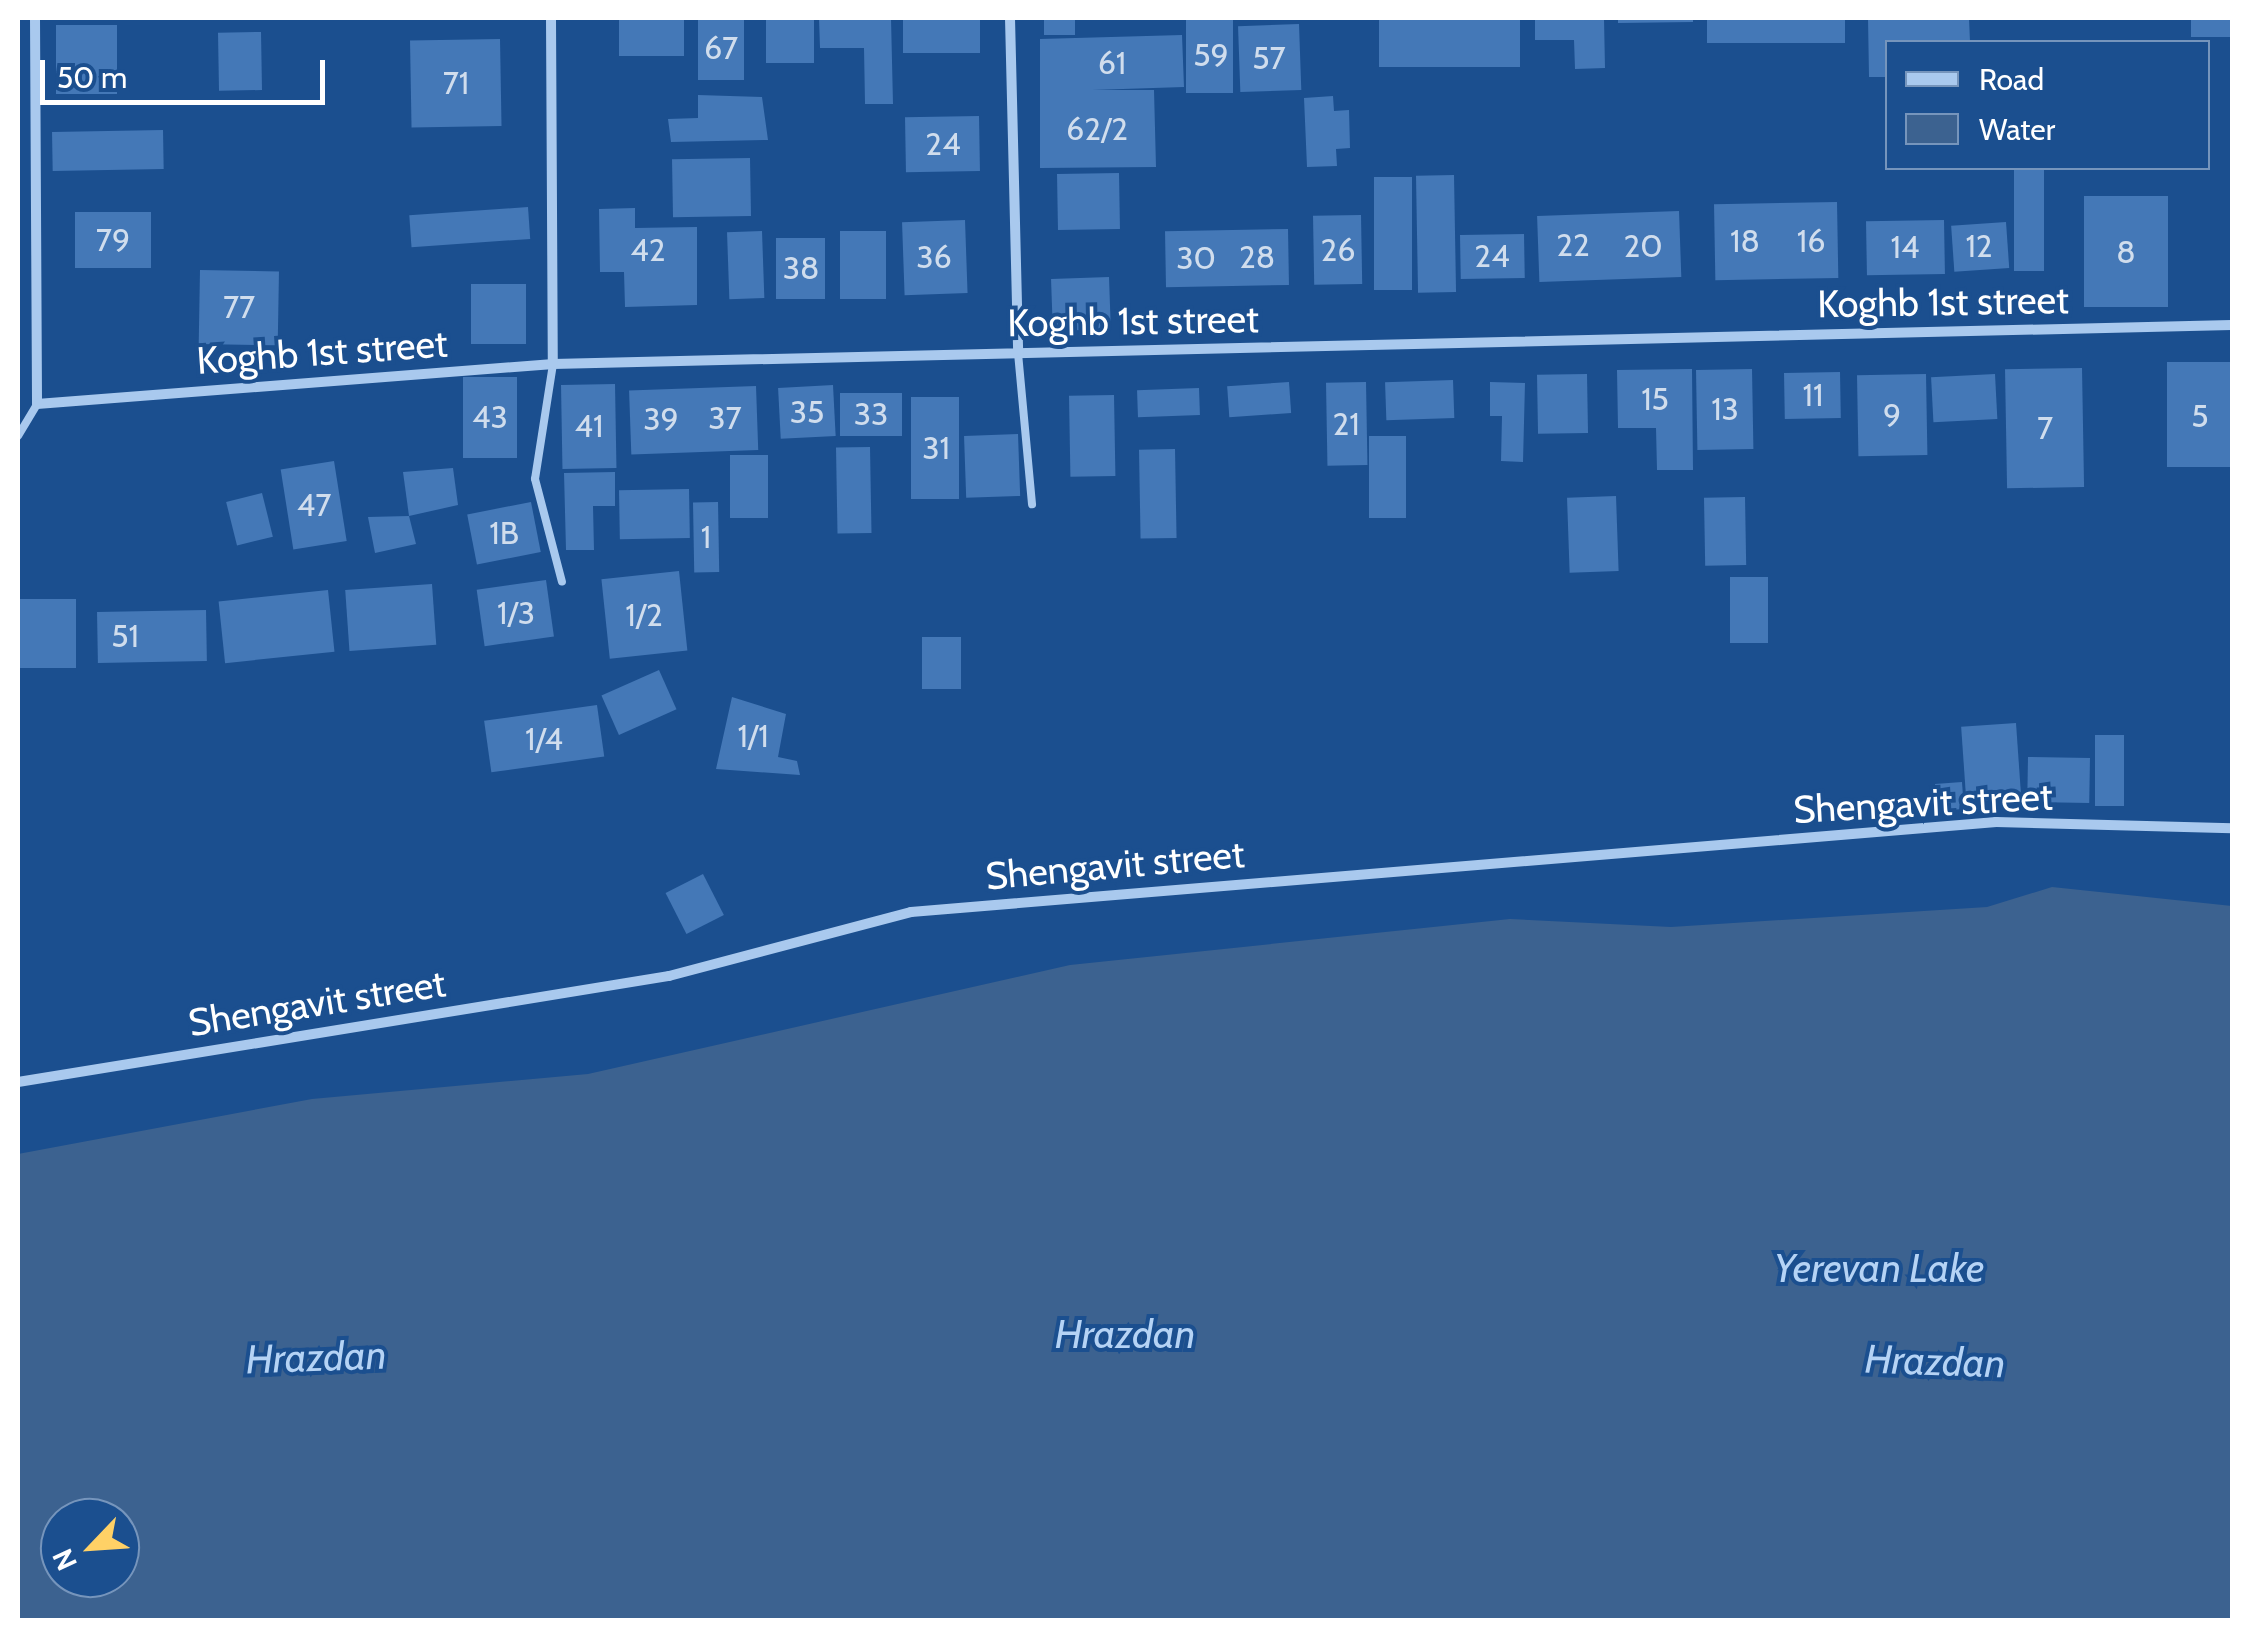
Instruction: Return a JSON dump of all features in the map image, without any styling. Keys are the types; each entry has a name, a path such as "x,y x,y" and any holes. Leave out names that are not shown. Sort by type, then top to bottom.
{"street":[{"path":"35,18 36,404"},
{"path":"552,18 553,364"},
{"path":"1010,18 1018,353"},
{"name":"Koghb 1st street","path":"36,404 553,364 2232,325"},
{"name":"Shengavit street","path":"18,1082 669,976 912,912 1996,822 2232,828"}],"lane":[{"path":"1018,353 1032,504"},
{"path":"553,364 536,478 562,582"},
{"path":"18,436 36,404"}],"water":[{"name":"Yerevan Lake","path":"2052,887 2232,906 2232,1620 18,1620 18,1154 312,1099 588,1074 1070,965 1510,919 1671,927 1987,907"}],"building":[{"path":"619,18 684,18 684,56 619,56"},
{"path":"698,18 744,18 744,80 698,80"},
{"path":"766,18 814,18 814,63 766,63"},
{"path":"819,18 891,18 893,104 865,104 864,48 820,48"},
{"path":"903,18 980,18 980,53 903,53"},
{"path":"1044,18 1075,18 1075,35 1044,35"},
{"path":"1186,18 1233,18 1233,93 1186,93"},
{"path":"1379,18 1520,18 1520,67 1379,67"},
{"path":"1535,18 1604,18 1605,68 1575,69 1574,40 1535,40"},
{"path":"1618,18 1693,18 1693,22 1618,23"},
{"path":"1707,18 1845,18 1845,43 1707,43"},
{"path":"1868,18 1969,18 1970,40 1885,40 1885,77 1869,77"},
{"path":"2191,18 2232,18 2232,37 2191,37"},
{"path":"1299,24 1301,90 1240,92 1238,26"},
{"path":"56,25 117,25 117,94 56,94"},
{"path":"261,32 262,90 219,91 218,33"},
{"path":"1182,35 1184,87 1092,90 1154,90 1156,167 1040,168 1040,39"},
{"path":"500,39 502,126 412,128 410,41"},
{"path":"698,95 762,97 768,140 671,142 668,119 698,118"},
{"path":"1333,96 1334,111 1349,110 1350,148 1336,149 1337,166 1307,167 1304,98"},
{"path":"979,116 980,171 906,172 905,117"},
{"path":"163,130 164,169 53,171 52,132"},
{"path":"750,158 751,216 673,217 672,159"},
{"path":"2014,170 2044,170 2044,271 2014,271"},
{"path":"1119,173 1120,229 1058,230 1057,174"},
{"path":"1454,175 1456,292 1418,293 1416,176"},
{"path":"1374,177 1412,177 1412,290 1374,290"},
{"path":"2084,196 2168,196 2168,307 2084,307"},
{"path":"1837,202 1838,278 1715,280 1714,204"},
{"path":"528,207 530,239 412,247 409,215"},
{"path":"635,208 635,228 697,227 697,305 625,307 624,272 600,272 599,209"},
{"path":"1679,211 1681,277 1539,282 1537,216"},
{"path":"75,212 151,212 151,268 75,268"},
{"path":"1361,215 1362,284 1314,285 1313,216"},
{"path":"965,220 968,293 905,295 902,222"},
{"path":"1944,220 1945,274 1867,275 1866,221"},
{"path":"2006,222 2009,268 1954,272 1951,226"},
{"path":"1288,229 1289,285 1166,287 1165,231"},
{"path":"762,231 764,298 729,299 727,232"},
{"path":"840,231 886,231 886,299 840,299"},
{"path":"1524,234 1525,278 1461,279 1460,235"},
{"path":"776,238 825,238 825,299 776,299"},
{"path":"200,270 279,271 278,345 199,344"},
{"path":"1109,277 1111,329 1053,331 1051,279"},
{"path":"471,284 526,284 526,344 471,344"},
{"path":"2167,362 2232,362 2232,467 2167,467"},
{"path":"2082,368 2084,487 2007,488 2005,369"},
{"path":"1692,369 1693,470 1657,470 1656,428 1618,428 1617,370"},
{"path":"1752,369 1753,449 1697,450 1696,370"},
{"path":"1840,372 1841,418 1785,419 1784,373"},
{"path":"1587,374 1588,433 1538,434 1537,375"},
{"path":"1926,374 1927,455 1858,456 1857,375"},
{"path":"1995,374 1997,419 1933,422 1931,377"},
{"path":"463,377 517,377 517,458 463,458"},
{"path":"1453,380 1454,418 1386,420 1385,382"},
{"path":"1289,382 1291,413 1229,417 1227,386"},
{"path":"1366,382 1367,465 1327,466 1326,383"},
{"path":"1490,382 1525,383 1523,462 1501,461 1502,416 1490,416"},
{"path":"615,384 616,468 562,469 561,385"},
{"path":"833,385 836,436 781,439 778,388"},
{"path":"756,386 758,450 631,454 629,390"},
{"path":"1199,388 1200,415 1138,417 1137,390"},
{"path":"840,393 902,393 902,436 840,436"},
{"path":"1114,395 1115,476 1070,477 1069,396"},
{"path":"911,397 959,397 959,499 911,499"},
{"path":"1018,434 1020,496 966,498 964,436"},
{"path":"1369,436 1406,436 1406,518 1369,518"},
{"path":"870,447 872,533 838,534 836,448"},
{"path":"1175,449 1177,538 1141,539 1139,450"},
{"path":"730,455 768,455 768,518 730,518"},
{"path":"334,461 347,541 293,549 281,469"},
{"path":"453,468 458,505 409,516 403,472"},
{"path":"615,472 615,506 593,506 594,550 566,550 564,473"},
{"path":"689,489 690,538 620,539 619,490"},
{"path":"262,493 273,537 237,546 226,502"},
{"path":"1616,496 1619,571 1570,573 1567,498"},
{"path":"1745,497 1746,565 1705,566 1704,498"},
{"path":"531,502 541,552 477,564 467,514"},
{"path":"693,502 718,502 719,572 694,572"},
{"path":"409,516 416,544 375,553 368,517"},
{"path":"679,571 687,651 610,659 601,579"},
{"path":"1730,577 1768,577 1768,643 1730,643"},
{"path":"546,580 554,636 485,646 477,590"},
{"path":"432,584 436,645 349,651 345,590"},
{"path":"328,590 334,652 225,663 219,601"},
{"path":"18,599 76,599 76,668 18,668"},
{"path":"206,610 207,661 98,663 97,612"},
{"path":"922,637 961,637 961,689 922,689"},
{"path":"659,670 676,709 619,735 601,696"},
{"path":"732,697 786,714 778,757 797,761 800,775 716,769"},
{"path":"597,705 604,756 491,772 484,721"},
{"path":"2016,723 2021,801 1967,805 1961,727"},
{"path":"2095,735 2124,735 2124,806 2095,806"},
{"path":"2028,757 2090,758 2089,803 2027,802"},
{"path":"1962,782 1964,809 1937,811 1935,784"},
{"path":"703,874 724,915 686,934 666,893"}],"water label":[{"name":"Hrazdan","path":"1125,1334"},
{"name":"Hrazdan","path":"316,1357"},
{"name":"Hrazdan","path":"1935,1361"}]}
